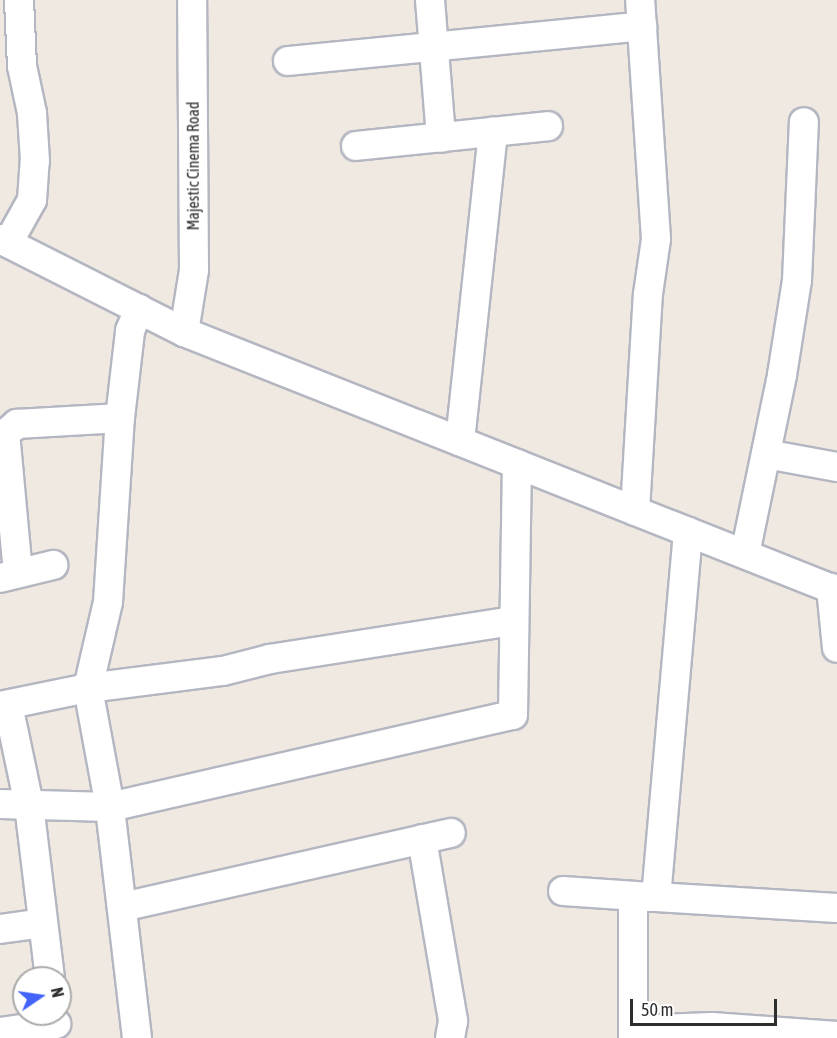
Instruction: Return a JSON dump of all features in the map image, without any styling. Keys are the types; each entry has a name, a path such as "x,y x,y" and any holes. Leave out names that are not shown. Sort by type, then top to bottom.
{"street":[{"path":"19,0 22,66 32,113 35,161 32,200 4,241 184,332 834,589 837,648"},
{"name":"Majestic Cinema Road","path":"184,332 194,270 192,0"},
{"path":"430,0 441,138"},
{"path":"288,61 434,48 641,13 656,239 648,294 635,510"},
{"path":"745,554 766,454 797,280 804,122"},
{"path":"356,146 548,126"},
{"path":"460,441 493,132"},
{"path":"137,1038 110,807 88,688 108,602 120,418 130,332 139,309"},
{"path":"53,565 9,575 4,434 17,424 120,418"},
{"path":"766,454 837,467"},
{"path":"0,804 110,807 507,718 516,711 513,621 517,464"},
{"path":"688,532 645,896 633,1034 712,1027 837,1036"},
{"path":"48,966 28,805 4,705 88,688 223,671 270,659 513,621"},
{"path":"122,907 451,833"},
{"path":"422,839 453,1021 450,1038"},
{"path":"563,891 837,908"},
{"path":"0,929 43,923"},
{"path":"0,1032 48,1026"}]}
